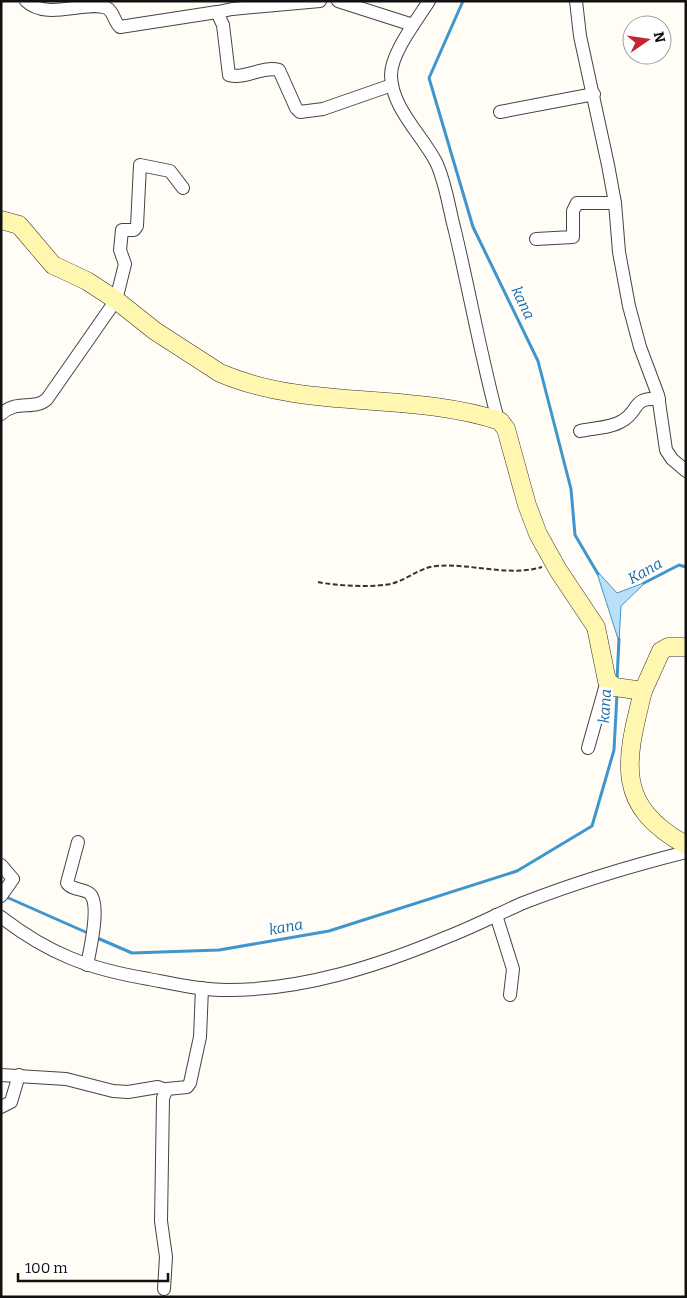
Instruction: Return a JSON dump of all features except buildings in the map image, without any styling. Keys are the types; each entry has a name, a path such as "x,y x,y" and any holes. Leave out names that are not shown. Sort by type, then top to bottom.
{"street":[{"path":"26,1 31,5 48,8 80,5 103,6 111,12 120,27 192,14 320,1"},
{"path":"338,1 413,25"},
{"path":"428,1 392,66 392,85 399,103 431,153 441,175 462,262 478,345 498,420 506,429 533,522 554,564 596,627 611,684 588,748"},
{"path":"576,1 580,36 594,94 615,203 619,252 629,306 640,347 650,369 659,398 666,450 672,459 686,471"},
{"path":"218,12 223,25 229,75 240,76 272,69 279,70 298,111 322,109 392,85"},
{"path":"500,112 594,94"},
{"path":"1,414 10,407 40,404 47,399 116,300 124,264 120,250 122,230 134,230 137,226 140,165 170,171 183,188"},
{"path":"536,239 573,237 573,211 577,203 615,203"},
{"path":"1,220 20,225 43,256 59,269 87,281 116,300 173,343 220,373 239,381 297,394 418,405 498,420"},
{"path":"580,431 619,423 627,418 639,401 645,398 659,398"},
{"path":"686,647 668,647 661,651 639,691 628,761 630,782 636,799 652,820 686,845"},
{"path":"611,684 639,691"},
{"path":"78,842 67,883 71,887 91,894 94,918 88,961"},
{"path":"1,917 45,948 132,977 202,988 243,990 326,978 431,943 496,915 612,871 686,852"},
{"path":"1,865 13,878 11,884 1,896"},
{"path":"496,915 514,969 510,995"},
{"path":"1,1075 66,1079 113,1091 128,1092 158,1087 166,1090 187,1087 190,1083 200,1037 202,988"},
{"path":"1,1107 13,1099 19,1075"},
{"path":"164,1289 166,1257 161,1213 163,1098 166,1090"}],"path":[{"path":"318,582 340,586 387,584 395,583 420,569 434,566 522,570 554,564"}],"water":[{"path":"596,570 617,593 646,582 621,606 619,642"}],"waterway":[{"name":"kana","path":"463,1 429,78 473,227 538,361 571,489 575,535 598,574"},
{"name":"Kana","path":"644,583 679,565 686,567"},
{"name":"kana","path":"617,680 619,639"},
{"name":"kana","path":"95,937 132,953 219,950 329,931 517,871 592,826 614,750 617,694"},
{"name":"kana","path":"4,896 90,934"}]}
